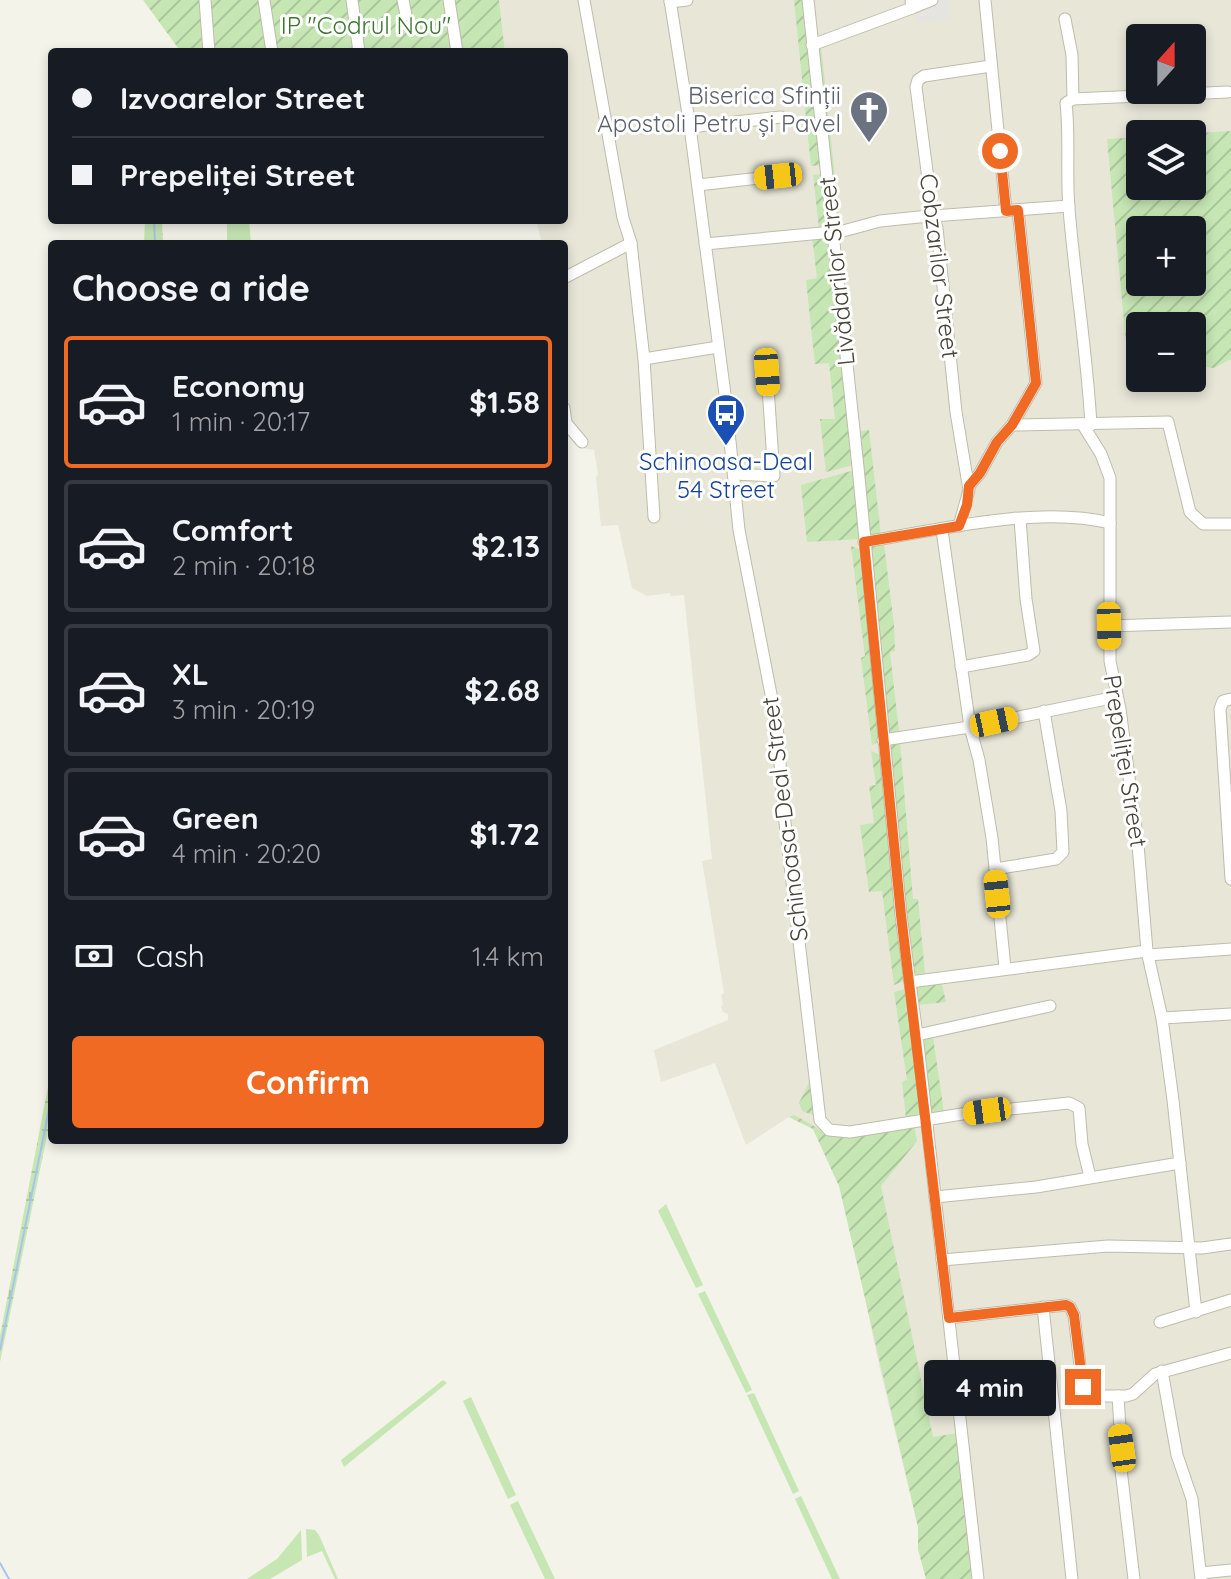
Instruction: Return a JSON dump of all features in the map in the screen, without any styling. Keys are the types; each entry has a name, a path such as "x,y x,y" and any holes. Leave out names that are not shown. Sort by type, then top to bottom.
{"street":[{"path":"205,0 209,48"},
{"path":"264,0 271,48"},
{"path":"352,0 358,48"},
{"path":"403,0 406,15"},
{"path":"449,0 456,48"},
{"path":"584,0 623,218 631,243 644,359 654,517"},
{"name":"Schinoasa-Deal Street","path":"687,0 670,1 698,185 739,530 777,725 820,1120 829,1130 841,1133 926,1120"},
{"name":"Livădarilor Street","path":"808,0 883,740 978,1579"},
{"path":"812,45 911,4 932,0"},
{"path":"969,486 997,442 1012,425 1033,390 1037,377 991,66 985,0"},
{"name":"Prepeliței Street","path":"1065,19 1072,55 1073,99 1066,103 1069,206 1086,347 1087,425 1110,478 1110,661 1138,845 1148,953 1162,1018 1196,1312"},
{"name":"Cobzarilor Street","path":"959,526 967,505 969,486 956,412 942,271 917,83 924,76 991,66"},
{"path":"1073,99 1228,92"},
{"path":"690,127 781,117"},
{"path":"698,185 778,176"},
{"path":"705,244 833,231 880,221 1069,206"},
{"path":"568,276 631,243"},
{"path":"644,359 718,347"},
{"path":"734,474 774,476 767,372"},
{"path":"1012,425 1168,422 1190,512 1203,524 1231,524"},
{"path":"568,425 582,442"},
{"path":"864,542 1020,519 1086,517 1110,523"},
{"path":"961,667 1028,655 1034,651 1026,599 1020,519"},
{"path":"942,530 970,727 984,785 1005,968"},
{"path":"1109,611 1127,625"},
{"path":"1109,626 1231,622"},
{"path":"883,740 970,727 1116,697"},
{"path":"1226,701 1231,879"},
{"path":"995,869 1056,859 1063,852 1061,811 1044,711"},
{"path":"910,982 1005,968 1038,967 1148,953 1231,949"},
{"path":"917,1035 1050,1006"},
{"path":"1162,1018 1231,1014"},
{"path":"926,1120 1043,1104 1075,1104 1079,1108 1082,1144 1090,1177"},
{"path":"935,1197 1036,1187 1180,1163"},
{"path":"942,1260 1108,1246 1202,1248 1231,1244"},
{"path":"1160,1322 1231,1300"},
{"path":"949,1318 1066,1305 1073,1311 1083,1391 1086,1394 1133,1394 1150,1376 1231,1353"},
{"path":"1043,1307 1072,1579"},
{"path":"1162,1371 1177,1455 1192,1499 1201,1576 1231,1570"},
{"path":"1118,1396 1121,1461 1134,1579"}],"shaded area":[{"path":"499,0 1231,0 1231,1579 926,1579 918,1549 918,1527 849,1224 839,1186 813,1129 789,1117 746,1145 715,1063 661,1082 654,1050 728,1020 728,1014 723,1012 721,1006 721,995 724,993 702,861 712,859 684,595 647,596 632,588 618,525 601,526 594,450 586,449 568,431 568,240 541,240 537,224 568,224 568,48 505,48"},
{"path":"947,0 950,19 916,23 915,10"}],"green space":[{"name":"IP \"Codrul Nou\"","path":"143,0 499,0 505,48 178,48"},
{"path":"794,0 804,0 821,165 811,166"},
{"path":"817,46 821,46 840,225 835,225"},
{"path":"1231,131 1231,359 1214,368 1206,367 1206,312 1126,312 1126,343 1107,139 1126,138 1126,200 1206,200 1206,133"},
{"path":"822,174 829,227 819,228 813,175"},
{"path":"145,224 162,224 163,240 144,240"},
{"path":"227,224 249,224 251,240 227,240"},
{"path":"830,235 854,465 826,472 820,419 835,419 829,363 815,364 806,280 817,278 812,236"},
{"path":"869,430 881,536 874,538 868,534 861,431"},
{"path":"855,470 860,539 807,542 801,485"},
{"path":"884,544 894,625 895,651 890,652 899,732 888,734 868,546"},
{"path":"851,546 859,549 880,741 872,745 861,658 865,656"},
{"path":"900,742 913,899 918,899 925,973 914,975 888,745"},
{"path":"871,751 880,755 904,981 894,985 882,891 869,892 860,825 874,823 869,786 876,785"},
{"path":"941,980 946,1002 917,1005 914,985"},
{"path":"908,991 922,1108 920,1113 906,1118 902,1082 907,1080 894,992"},
{"path":"933,1037 944,1113 929,1117 920,1039"},
{"path":"811,1079 816,1116 802,1111 799,1103"},
{"path":"48,1087 48,1131 0,1362 0,1336"},
{"path":"794,1115 832,1136 847,1138 914,1125 917,1141 881,1186 933,1437 958,1433 975,1579 926,1579 918,1549 918,1527 839,1186 813,1129 789,1117"},
{"path":"666,1204 703,1285 696,1288 658,1211"},
{"path":"705,1291 752,1390 746,1393 698,1294"},
{"path":"443,1380 447,1383 344,1467 341,1460"},
{"path":"754,1393 799,1491 793,1494 747,1395"},
{"path":"471,1397 516,1495 508,1499 463,1401"},
{"path":"801,1496 840,1579 832,1579 795,1499"},
{"path":"518,1501 555,1579 545,1579 510,1505"},
{"path":"306,1529 315,1530 319,1535 338,1579 335,1579 322,1551 307,1557"},
{"path":"301,1530 302,1560 270,1579 247,1579 277,1559"}],"waterway":[{"path":"154,224 155,240"},
{"path":"0,1350 48,1115"},
{"path":"0,1563 9,1579"}],"place":[{"name":"Biserica Sfinții Apostoli Petru și Pavel","path":"869,144"},
{"name":"Schinoasa-Deal 54 Street","path":"726,447"}],"route":[{"path":"1000,151 1006,211 1018,210 1036,383 1012,425 997,442 969,486 967,505 959,526 864,542 901,915 949,1318 1070,1307 1074,1315 1083,1387"}]}
